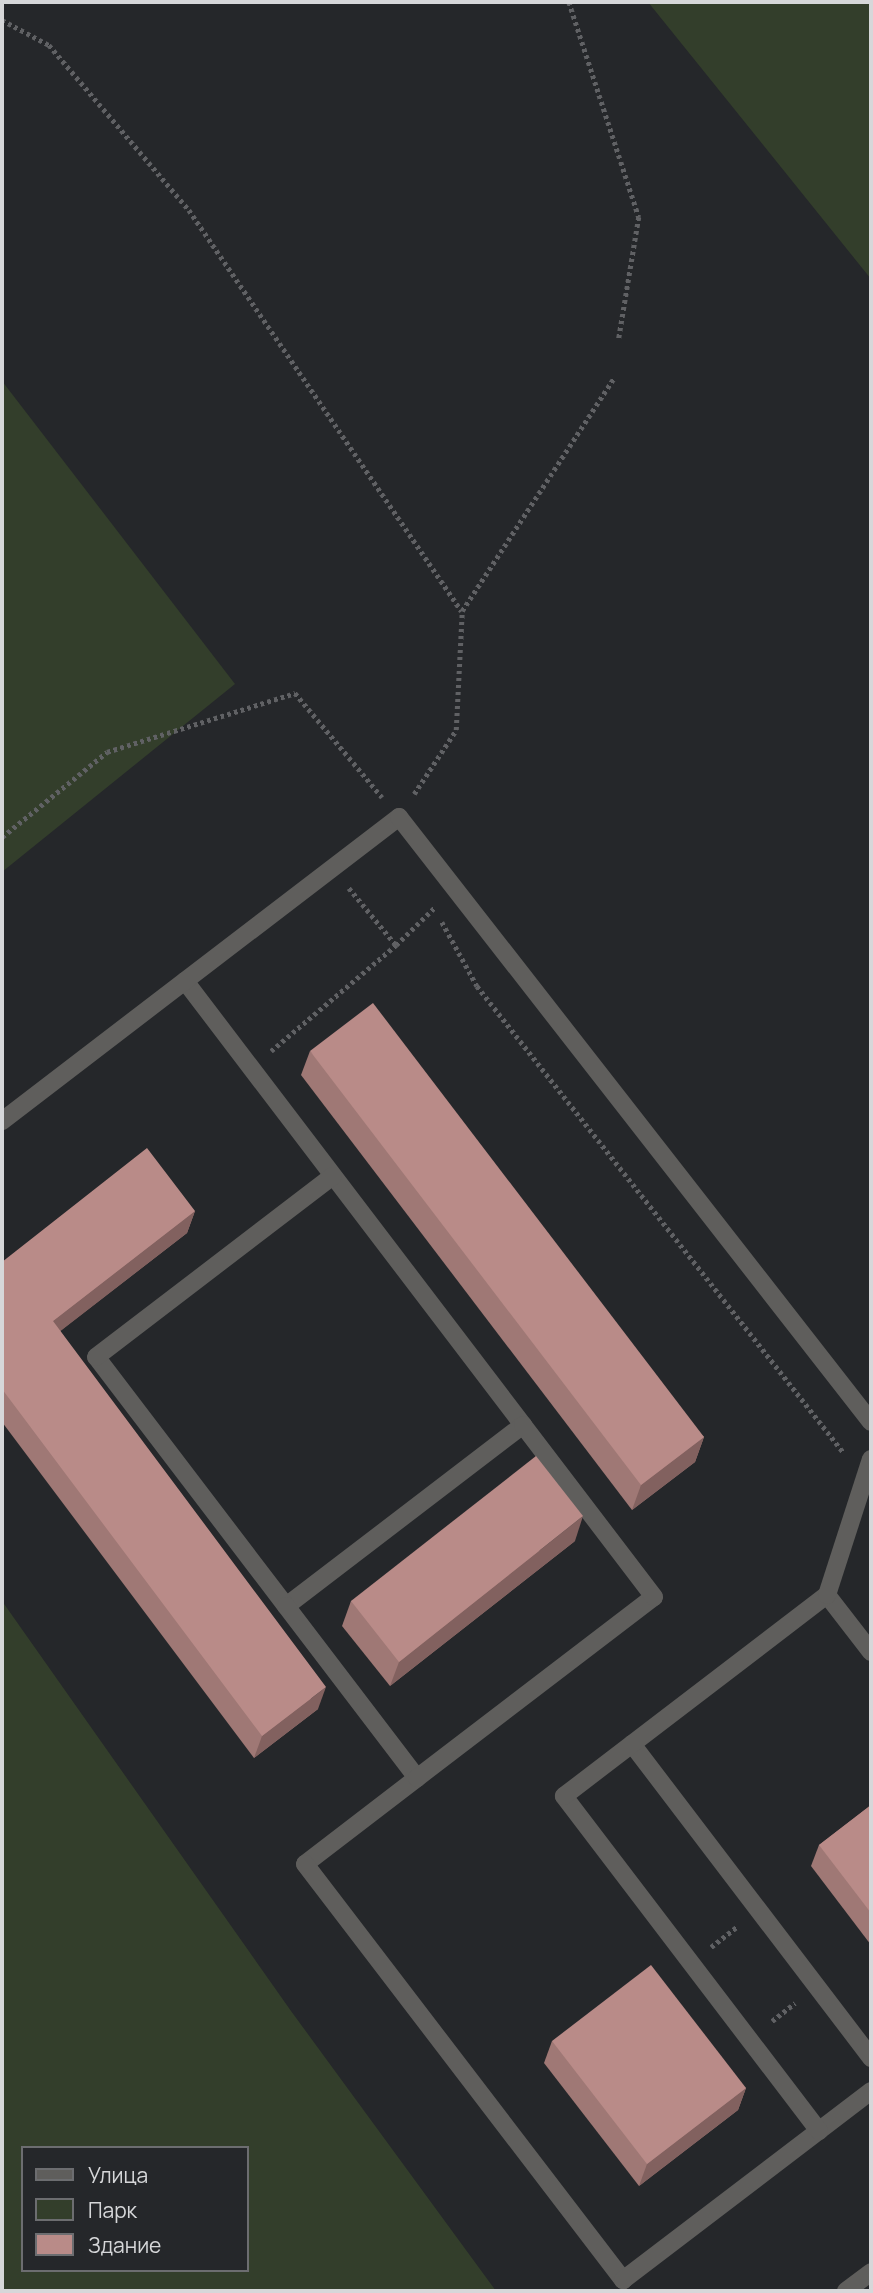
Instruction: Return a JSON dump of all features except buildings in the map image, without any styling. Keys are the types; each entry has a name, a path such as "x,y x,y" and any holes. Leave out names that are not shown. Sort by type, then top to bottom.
{"street":[{"path":"2,1121 399,817 871,1422"},
{"path":"185,981 654,1597 305,1864 627,2286 871,2091"},
{"path":"333,1176 96,1357 417,1778"},
{"path":"286,1606 523,1425"},
{"path":"819,2131 564,1796 827,1595 862,1476 871,1459"},
{"path":"827,1595 871,1653"},
{"path":"632,1744 871,2058"},
{"path":"846,2291 871,2272"}],"path":[{"path":"569,2 639,217 619,338"},
{"path":"2,20 49,45 189,210 462,611"},
{"path":"2,836 107,751 295,693 399,817 456,730 462,611 613,379"},
{"path":"333,868 396,945"},
{"path":"251,1068 396,945 434,908 477,986 862,1476"},
{"path":"691,1962 759,1910"},
{"path":"749,2039 817,1987"}],"green space":[{"path":"648,2 871,2 871,279"},
{"path":"2,381 235,684 2,872"},
{"path":"2,1601 291,2011 496,2291 2,2291"}]}
